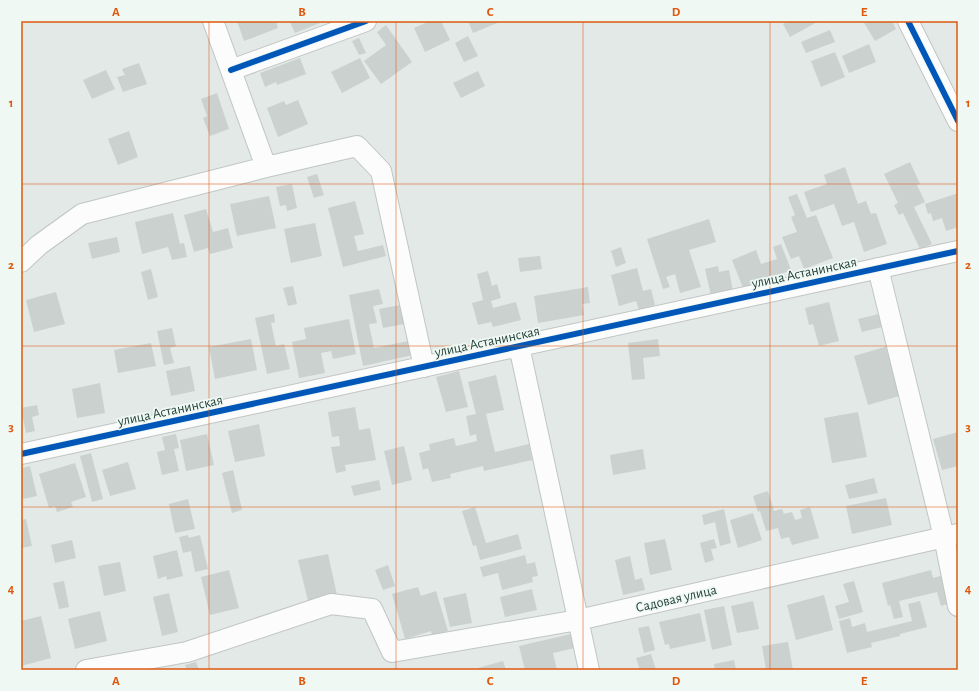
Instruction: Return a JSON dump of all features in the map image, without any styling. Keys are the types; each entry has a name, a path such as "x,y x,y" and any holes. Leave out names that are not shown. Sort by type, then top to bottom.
{"street":[{"path":"213,21 266,167"},
{"path":"231,70 366,21"},
{"path":"908,21 958,121"},
{"path":"21,262 39,245 82,214 266,167 357,146 381,171 424,367"},
{"name":"улица Астанинская","path":"21,454 958,251"},
{"path":"878,268 951,536 958,606"},
{"path":"519,346 589,670"},
{"name":"Садовая улица","path":"86,670 186,652 331,604 372,609 392,652 578,620 951,536"}],"building":[{"path":"237,21 276,21 278,28 244,41"},
{"path":"319,21 320,23 295,33 290,22"},
{"path":"430,21 441,21 450,40 425,52 414,28"},
{"path":"468,21 502,21 473,33"},
{"path":"788,21 819,21 790,37 783,24"},
{"path":"863,21 892,21 896,29 875,41"},
{"path":"386,25 412,62 381,84 364,61 386,45 377,32"},
{"path":"830,30 835,42 806,53 801,42"},
{"path":"468,36 478,56 464,62 455,43"},
{"path":"359,38 366,53 359,55 352,41"},
{"path":"869,44 876,62 849,73 842,56"},
{"path":"835,52 845,77 821,87 811,61"},
{"path":"300,58 306,74 277,85 276,82 265,87 260,73"},
{"path":"360,58 370,78 342,93 331,72"},
{"path":"139,63 147,84 123,92 117,77 125,75 122,69"},
{"path":"106,70 115,89 92,99 83,80"},
{"path":"478,71 485,86 461,98 453,83"},
{"path":"217,93 229,129 210,136 203,118 207,116 201,99"},
{"path":"298,100 308,124 278,137 267,108 284,101 286,105"},
{"path":"129,131 138,157 118,165 108,139"},
{"path":"910,162 920,184 917,185 925,202 914,207 932,244 920,249 903,213 899,215 894,205 898,203 884,174"},
{"path":"845,167 858,204 866,201 871,214 876,213 887,244 864,252 854,222 842,226 834,204 811,212 804,192 827,184 824,175"},
{"path":"317,174 324,195 314,198 307,177"},
{"path":"292,184 297,208 287,211 286,205 280,206 276,187"},
{"path":"958,193 958,227 946,231 942,218 933,221 931,213 928,214 925,204"},
{"path":"797,194 807,218 816,215 833,258 804,269 799,256 791,259 782,237 797,232 791,217 795,215 788,197"},
{"path":"269,196 276,228 237,236 230,204"},
{"path":"355,201 364,234 354,236 358,251 383,245 386,256 343,267 328,208"},
{"path":"206,209 213,232 228,228 233,248 210,254 208,248 194,252 184,215"},
{"path":"173,213 180,244 184,243 187,257 172,260 168,247 142,254 135,222"},
{"path":"709,219 716,242 689,250 701,287 680,293 675,274 666,277 670,287 663,289 647,239"},
{"path":"315,223 322,256 291,263 284,229"},
{"path":"117,237 120,252 92,259 88,243"},
{"path":"781,244 791,270 743,288 732,260 756,250 761,264 777,259 773,247"},
{"path":"621,247 626,263 616,267 611,251"},
{"path":"540,256 542,269 520,272 518,258"},
{"path":"718,266 719,272 729,270 733,291 711,296 705,269"},
{"path":"637,268 643,291 651,289 655,305 639,310 636,301 619,306 611,275"},
{"path":"151,269 158,297 148,300 141,272"},
{"path":"488,271 492,286 497,284 501,298 491,301 493,308 516,302 521,320 493,327 491,322 478,325 472,303 483,300 477,274"},
{"path":"293,286 297,304 288,306 283,288"},
{"path":"588,287 590,303 582,304 584,315 538,323 534,296"},
{"path":"379,289 383,304 373,306 377,323 369,324 374,348 409,341 413,355 363,366 349,295"},
{"path":"56,292 65,324 34,332 26,300"},
{"path":"829,302 839,341 819,346 813,324 809,325 805,308"},
{"path":"400,305 404,324 383,328 379,309"},
{"path":"274,314 275,322 271,323 276,346 284,344 290,369 267,374 255,318"},
{"path":"879,314 882,327 862,332 858,319"},
{"path":"349,319 356,354 333,359 331,351 321,353 325,373 299,378 292,342 306,339 304,328"},
{"path":"172,328 176,346 170,348 174,363 164,365 157,331"},
{"path":"251,339 257,370 215,379 209,347"},
{"path":"658,339 660,356 643,358 645,379 632,380 628,343"},
{"path":"151,343 156,366 118,373 114,350"},
{"path":"888,346 903,395 868,405 854,356"},
{"path":"190,366 195,391 171,396 166,371"},
{"path":"459,371 468,407 446,412 436,377"},
{"path":"496,375 504,410 486,414 495,452 529,444 532,460 484,471 483,466 450,474 451,478 432,482 428,468 423,470 419,453 430,450 429,444 454,438 456,446 477,441 476,434 470,436 466,416 476,414 468,382"},
{"path":"100,383 105,413 77,418 72,389"},
{"path":"37,405 39,415 32,417 35,431 26,433 21,408"},
{"path":"355,407 359,430 370,428 376,460 345,465 346,471 336,473 331,447 340,446 339,436 332,437 328,412"},
{"path":"858,412 867,457 832,463 824,418"},
{"path":"259,424 265,456 235,462 228,431"},
{"path":"958,432 958,466 942,470 933,439"},
{"path":"176,434 179,448 174,449 179,471 162,475 157,452 165,450 162,437"},
{"path":"207,434 214,465 186,471 180,440"},
{"path":"404,446 412,480 392,485 384,451"},
{"path":"643,449 646,469 613,475 610,455"},
{"path":"91,453 103,499 92,502 80,456"},
{"path":"128,462 136,489 110,496 102,470"},
{"path":"75,463 86,497 71,502 73,507 57,512 55,506 49,508 39,474"},
{"path":"30,466 37,496 23,499 21,491 21,468"},
{"path":"233,470 242,510 232,513 222,473"},
{"path":"874,478 878,493 849,499 845,485"},
{"path":"379,480 381,490 354,496 351,486"},
{"path":"768,491 774,511 782,509 784,514 792,512 795,520 802,518 800,510 810,507 819,538 792,545 789,537 781,539 778,528 766,531 760,511 758,512 753,496"},
{"path":"886,498 892,525 852,534 846,506"},
{"path":"188,499 195,529 175,533 169,504"},
{"path":"475,507 486,543 518,534 522,549 480,560 476,545 473,546 462,511"},
{"path":"724,509 731,543 720,546 715,522 704,525 702,515"},
{"path":"753,513 762,540 738,548 730,520"},
{"path":"26,519 32,546 21,548 21,520"},
{"path":"188,535 189,538 200,535 208,569 195,572 191,551 183,553 179,537"},
{"path":"665,539 672,570 650,575 644,543"},
{"path":"714,539 717,548 711,549 714,560 705,563 700,543"},
{"path":"72,540 76,558 55,563 51,545"},
{"path":"177,550 183,576 167,580 166,576 158,579 153,556"},
{"path":"328,554 337,595 308,601 298,560"},
{"path":"525,555 527,564 535,562 538,576 532,577 533,582 502,590 498,573 483,577 480,567"},
{"path":"630,556 635,580 642,578 645,590 623,595 615,560"},
{"path":"120,562 126,591 104,596 98,566"},
{"path":"388,565 395,586 383,590 375,570"},
{"path":"229,570 239,608 210,615 201,577"},
{"path":"931,570 933,578 944,575 951,603 941,606 937,592 899,601 903,617 894,619 890,605 888,606 882,583"},
{"path":"64,581 69,607 59,609 53,583"},
{"path":"854,581 863,612 839,619 835,606 849,602 843,584"},
{"path":"418,587 421,596 436,591 448,631 432,636 431,631 405,639 392,594"},
{"path":"532,589 537,610 505,617 500,597"},
{"path":"169,593 178,632 162,636 153,597"},
{"path":"466,593 472,623 450,627 443,598"},
{"path":"824,595 833,630 796,640 787,605"},
{"path":"753,601 759,629 737,633 731,606"},
{"path":"920,601 927,627 900,634 900,636 871,643 872,647 847,653 839,621 850,618 852,627 865,623 867,632 912,621 908,604"},
{"path":"724,606 732,645 712,650 704,610"},
{"path":"100,611 107,641 75,649 68,619"},
{"path":"700,613 706,641 670,649 669,644 665,645 659,622"},
{"path":"41,616 51,658 21,666 21,621"},
{"path":"649,626 655,650 644,653 638,628"},
{"path":"571,634 575,648 553,653 557,670 525,670 519,646"},
{"path":"788,642 793,670 766,670 762,646"},
{"path":"651,654 656,670 640,670 636,658"},
{"path":"734,660 736,670 715,670 714,664"},
{"path":"503,661 506,670 479,670 478,668"},
{"path":"196,662 199,670 187,670 185,665"}],"cycle path":[{"path":"231,70 366,21"},
{"path":"908,21 958,121"},
{"path":"21,454 958,251"}]}
